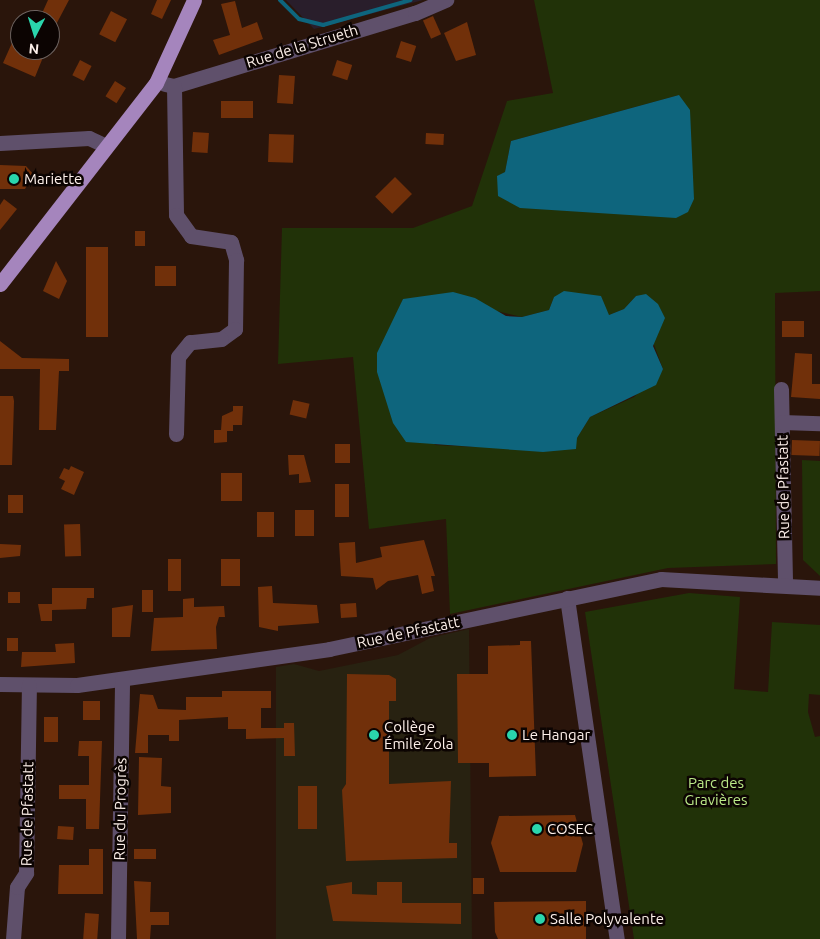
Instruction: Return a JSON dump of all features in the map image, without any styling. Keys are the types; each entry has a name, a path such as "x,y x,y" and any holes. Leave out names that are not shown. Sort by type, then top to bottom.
{"main road":[{"path":"0,284 156,83 194,0"}],"street":[{"name":"Rue de la Strueth","path":"156,83 174,86 446,0"},
{"path":"174,86 176,216 191,236 231,242 236,260 235,329 221,339 190,342 178,357 176,434"},
{"path":"0,143 89,138 106,146"},
{"name":"Rue de Pfastatt","path":"781,389 787,542 785,585"},
{"path":"782,422 820,423"},
{"name":"Rue de Pfastatt","path":"0,684 29,685 122,679 329,649 661,579 820,588"},
{"path":"567,598 617,939"},
{"name":"Rue du Progrès","path":"118,939 122,679"},
{"name":"Rue de Pfastatt","path":"13,939 17,887 26,873 29,685"}],"shaded area":[{"path":"286,0 423,0 314,29"},
{"name":"Collège Émile Zola","path":"469,629 472,939 276,939 276,667 294,664 319,671 398,655 430,638"}],"green space":[{"path":"534,0 820,0 820,291 775,293 776,564 668,568 450,614 446,519 369,529 353,357 278,364 282,228 413,228 472,206 507,101 553,93","holes":["679,95 497,176 505,172 511,141","636,296 663,369 634,397 590,417 577,438 476,447 435,445 394,321 403,299 475,298 488,309 522,317 549,310 554,297 609,315 624,309"]},
{"path":"802,460 820,461 820,576 803,560"},
{"name":"Parc des Gravières","path":"689,593 740,597 734,689 768,692 772,622 820,625 820,695 809,694 808,712 815,737 820,736 820,939 634,939 585,612"}],"water":[{"path":"679,95 690,110 694,199 688,212 676,218 520,208 498,196 497,176 505,172 511,141"},
{"path":"564,291 601,296 609,315 624,309 636,296 646,294 658,304 665,318 653,346 663,369 656,385 590,417 577,438 576,449 543,452 406,442 393,423 377,372 377,353 403,299 453,292 475,298 506,316 522,317 549,310 554,297"}],"building":[{"path":"48,0 69,0 60,17 60,10 44,10"},
{"path":"157,0 171,0 162,19 151,14"},
{"path":"235,1 242,28 257,22 263,39 219,55 213,40 230,35 221,4"},
{"path":"111,11 127,19 115,42 99,34"},
{"path":"433,16 441,34 431,39 423,20"},
{"path":"467,22 476,55 456,61 444,33"},
{"path":"401,41 416,46 411,62 396,57"},
{"path":"10,47 10,60 42,60 35,77 3,63"},
{"path":"80,60 92,66 84,81 72,75"},
{"path":"337,60 352,65 347,80 332,75"},
{"path":"279,75 295,76 293,104 277,103"},
{"path":"115,81 126,88 116,103 105,96"},
{"path":"221,101 253,101 253,118 221,118"},
{"path":"193,132 209,133 208,153 192,152"},
{"path":"426,133 444,134 443,145 425,144"},
{"path":"269,134 294,135 293,163 268,162"},
{"name":"Mariette","path":"0,165 26,166 33,174 25,189 0,189"},
{"path":"395,177 412,194 392,214 375,197"},
{"path":"4,199 17,209 0,230 0,205"},
{"path":"135,231 145,231 145,246 135,246"},
{"path":"86,247 108,247 108,337 86,337"},
{"path":"56,261 67,281 59,299 43,291"},
{"path":"155,266 176,266 176,286 155,286"},
{"path":"782,321 804,321 804,337 782,337"},
{"path":"0,341 22,358 69,359 69,371 59,371 56,430 39,430 40,369 0,369"},
{"path":"795,353 812,354 812,384 820,384 820,399 791,397"},
{"path":"0,396 13,396 14,401 12,465 0,465"},
{"path":"293,400 310,404 306,418 290,415"},
{"path":"233,406 243,406 242,425 233,425 233,431 227,431 227,442 214,443 214,430 221,430 222,416 233,411"},
{"path":"792,440 820,441 819,456 791,455"},
{"path":"335,444 350,444 350,463 335,463"},
{"path":"288,455 304,455 311,482 299,483 299,474 289,475"},
{"path":"71,466 84,472 74,495 61,489 65,481 59,478 64,468 69,470"},
{"path":"221,473 242,473 242,501 221,501"},
{"path":"335,484 349,484 349,517 335,517"},
{"path":"8,495 23,495 23,513 8,513"},
{"path":"295,510 314,510 314,536 295,536"},
{"path":"257,512 274,512 274,537 257,537"},
{"path":"80,524 81,556 65,557 64,525"},
{"path":"424,540 435,576 431,576 434,591 422,594 418,575 388,581 376,590 373,578 341,576 339,543 355,542 356,563 382,557 380,547"},
{"path":"0,544 21,545 20,556 0,558"},
{"path":"168,559 181,559 181,591 168,591"},
{"path":"221,559 240,559 240,586 221,586"},
{"path":"272,586 273,603 317,605 319,623 278,626 278,631 259,627 258,587"},
{"path":"52,588 94,588 94,598 87,598 86,609 52,610"},
{"path":"142,590 153,590 153,612 142,612"},
{"path":"8,592 20,592 20,603 8,603"},
{"path":"194,598 194,607 224,606 225,617 219,617 216,627 217,649 151,651 154,618 183,617 183,599"},
{"path":"356,603 357,617 341,618 340,604"},
{"path":"38,604 52,604 52,621 41,621"},
{"path":"133,605 130,637 112,637 112,608"},
{"path":"7,638 18,638 18,651 7,651"},
{"name":"Le Hangar","path":"520,641 531,641 536,776 489,777 489,763 458,763 457,674 488,674 488,646 520,645"},
{"path":"74,643 75,663 21,667 22,652 56,652 55,644"},
{"path":"347,674 389,675 396,679 396,701 389,701 389,784 451,781 449,843 457,843 457,858 346,861 342,790 346,784"},
{"path":"222,691 271,691 271,708 261,708 261,728 284,728 284,723 294,723 295,756 284,756 284,738 246,739 246,729 228,729 228,717 179,720 179,741 169,741 169,735 148,735 148,753 135,753 140,694 153,695 158,709 186,710 186,697 222,697"},
{"path":"83,701 100,701 100,720 83,720"},
{"path":"44,717 58,717 58,742 44,742"},
{"path":"79,741 102,741 99,829 86,829 86,799 59,799 59,785 89,785 89,756 78,756"},
{"path":"139,757 162,758 161,786 171,787 171,813 138,815"},
{"path":"298,786 317,786 317,829 298,829"},
{"name":"COSEC","path":"575,815 583,844 576,872 500,872 491,843 499,816"},
{"path":"58,826 74,827 73,840 57,839"},
{"path":"89,849 103,849 103,894 58,894 59,865 89,865"},
{"path":"134,849 156,849 156,859 134,859"},
{"path":"473,878 484,878 484,894 473,894"},
{"path":"134,881 151,882 150,912 169,912 169,925 151,925 150,939 137,939"},
{"path":"352,882 352,894 377,895 377,882 402,882 402,903 461,903 461,924 333,921 326,886"},
{"name":"Salle Polyvalente","path":"586,901 586,939 498,939 495,932 494,902"},
{"path":"85,913 99,914 97,939 83,939"}],"waterway":[{"path":"280,0 299,19 323,25 411,0"}],"place":[{"name":"Mariette","path":"14,179"},
{"name":"Collège Émile Zola","path":"374,735"},
{"name":"Le Hangar","path":"512,735"},
{"name":"COSEC","path":"537,829"},
{"name":"Salle Polyvalente","path":"540,919"}]}
